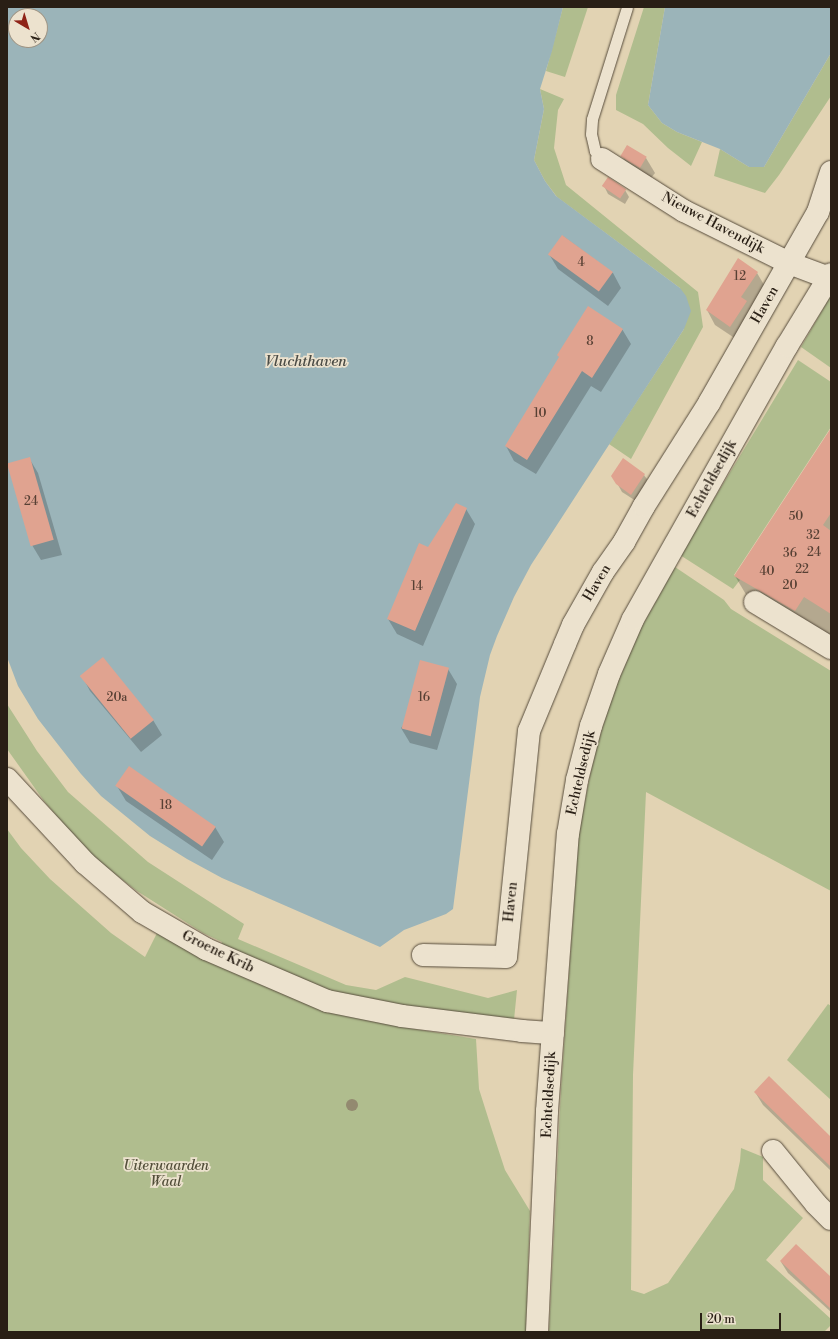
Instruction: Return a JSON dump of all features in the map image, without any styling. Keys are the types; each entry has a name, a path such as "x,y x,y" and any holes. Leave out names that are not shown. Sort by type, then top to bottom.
{"street":[{"name":"Nieuwe Havendijk","path":"602,159 684,211 789,263 830,276"},
{"name":"Haven","path":"423,955 506,957 529,731 535,714 573,625 603,572 624,542 644,506 709,403 789,263 818,212 831,172"},
{"name":"Echteldsedijk","path":"537,1332 553,1033 568,834 577,780 591,726 609,674 634,619 787,346 830,276"},
{"path":"755,602 831,648"},
{"name":"Groene Krib","path":"7,779 85,864 142,912 206,949 327,1001 402,1016 553,1033"},
{"path":"773,1151 816,1204 831,1219"}],"lane":[{"path":"602,159 595,151 591,134 592,119 627,7"}],"green space":[{"path":"563,7 588,7 565,77 546,71"},
{"path":"644,7 665,7 648,105 662,123 677,132 702,142 691,166 668,148 643,124 616,110 616,95"},
{"path":"831,53 831,96 779,175 765,193 714,176 720,149 749,167 764,167"},
{"path":"540,89 564,99 558,110 554,148 566,185 698,292 703,327 631,459 609,444 684,329 680,288 557,197 545,181 534,160 544,109"},
{"path":"831,295 831,368 801,347"},
{"path":"798,360 831,382 831,427 734,575 740,580 733,589 680,555"},
{"path":"675,567 724,600 731,609 831,671 831,891 646,792 633,1075 631,1290 644,1294 668,1283 734,1189 740,1161 741,1148 763,1157 763,1180 803,1218 766,1260 831,1319 831,1325 824,1332 549,1332 561,1089 579,830 594,756 612,696 641,628"},
{"path":"7,704 37,751 68,792 148,862 244,924 238,939 346,985 376,990 405,977 488,998 517,990 514,1020 473,1018 333,995 220,949 222,942 203,933 137,891 99,862 74,837 44,801 7,749"},
{"name":"Uiterwaarden Waal","path":"7,829 21,848 50,879 111,933 145,957 158,931 345,1013 415,1029 476,1039 479,1089 505,1170 530,1211 526,1332 7,1332"},
{"path":"828,1004 831,1006 831,1100 787,1060"}],"water":[{"name":"Vluchthaven","path":"7,7 563,7 552,51 540,89 544,109 534,160 545,181 556,196 680,288 686,296 691,311 684,329 531,565 514,597 497,636 490,655 480,697 453,909 446,914 404,930 380,947 222,878 187,859 150,836 101,796 81,774 38,719 18,686 7,657"},
{"path":"665,7 831,7 831,53 764,167 749,167 720,149 677,132 662,123 648,105"}],"building":[{"path":"627,145 647,157 640,168 620,156"},
{"path":"608,177 626,189 620,198 602,186"},
{"path":"562,235 613,272 599,291 548,254"},
{"path":"738,258 758,272 741,297 747,301 730,327 706,310"},
{"path":"588,306 623,329 592,378 582,371 527,460 505,446 559,357 557,355"},
{"path":"831,428 831,513 823,525 831,531 831,614 804,597 795,611 734,576"},
{"path":"30,457 54,540 31,546 7,464"},
{"path":"623,458 645,474 631,495 616,484 611,476"},
{"path":"456,503 467,508 415,631 387,619 419,543 428,547"},
{"path":"103,657 154,720 131,739 80,676"},
{"path":"420,660 449,668 431,736 402,729"},
{"path":"129,766 216,827 202,846 115,786"},
{"path":"769,1076 831,1137 831,1167 754,1092"},
{"path":"796,1244 831,1277 831,1309 780,1261"}]}
